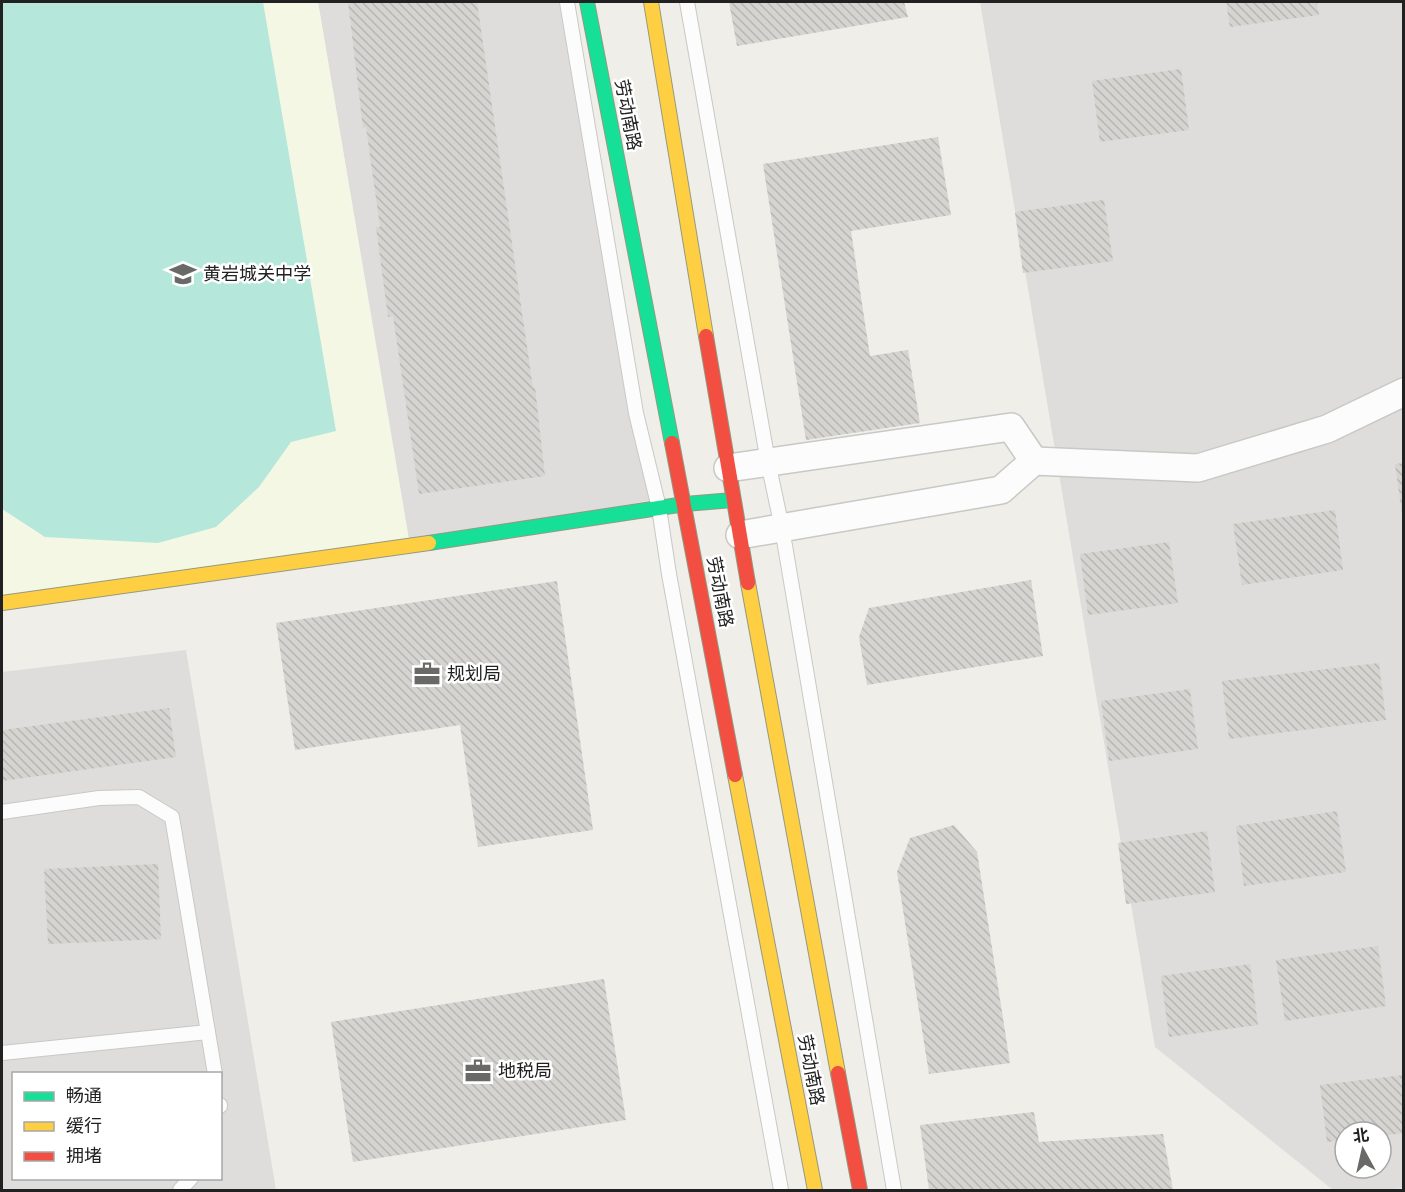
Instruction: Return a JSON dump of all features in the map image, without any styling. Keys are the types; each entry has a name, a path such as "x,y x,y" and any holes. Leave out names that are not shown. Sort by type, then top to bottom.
{"main road":[{"name":"劳动南路","path":"587,2 815,1191"},
{"name":"劳动南路","path":"651,2 728,468 860,1191"},
{"path":"2,603 410,546 685,504 734,500"}],"street":[{"path":"740,535 1001,490 1034,460 1198,468 1327,429 1404,392"},
{"path":"728,468 1011,427 1034,460"}],"lane":[{"path":"567,2 636,413 659,508 781,1191"},
{"path":"687,2 768,462 782,528 894,1191"},
{"path":"2,812 99,798 139,797 172,817 215,1072"},
{"path":"2,1053 208,1032"}],"shaded area":[{"name":"黄岩城关中学","path":"2,2 318,2 410,546 2,603"},
{"path":"318,2 567,2 651,500 410,546"},
{"path":"980,2 1403,2 1403,1188 1333,1190 1155,1047"},
{"path":"186,650 276,1190 2,1190 2,672"}],"green space":[{"name":"黄岩城关中学","path":"2,2 263,2 336,431 291,442 259,487 216,527 158,543 45,537 2,509"}],"building":[{"path":"348,2 477,2 533,388 535,387 545,476 419,494 393,316 388,317 376,227 380,227 366,127 363,128"},
{"path":"729,2 904,2 908,17 737,46"},
{"path":"1226,2 1317,2 1319,15 1230,27"},
{"path":"1181,69 1189,130 1100,142 1092,81"},
{"path":"938,137 951,215 851,231 870,356 908,350 920,423 806,440 763,164"},
{"path":"1104,200 1113,261 1023,273 1015,212"},
{"path":"1404,463 1404,513 1402,514 1395,464"},
{"path":"1335,510 1343,570 1242,585 1233,524"},
{"path":"1169,542 1178,603 1088,615 1080,554"},
{"path":"1031,580 1043,656 867,685 859,637 869,608"},
{"name":"规划局","path":"557,581 593,830 478,847 460,725 295,750 276,623"},
{"path":"1379,663 1386,720 1229,739 1222,681"},
{"path":"1190,689 1198,749 1109,761 1101,701"},
{"path":"169,708 176,757 2,781 2,730"},
{"path":"1337,811 1346,872 1244,886 1236,826"},
{"path":"954,825 977,852 1010,1063 929,1074 897,872 910,838"},
{"path":"1207,831 1215,892 1126,904 1118,843"},
{"path":"158,864 161,939 48,944 44,869"},
{"path":"1378,946 1386,1006 1285,1021 1276,960"},
{"path":"1250,964 1258,1025 1169,1037 1161,976"},
{"name":"地税局","path":"604,979 626,1120 353,1162 331,1022"},
{"path":"1404,1075 1404,1133 1393,1134 1393,1120 1333,1120 1333,1141 1327,1142 1320,1085"},
{"path":"1034,1112 1039,1142 1163,1134 1173,1190 929,1190 920,1125"}],"traffic: fast":[{"path":"587,2 672,443"},
{"path":"429,543 685,504 733,500"}],"traffic: slow":[{"path":"651,2 706,336"},
{"path":"2,603 429,543"},
{"path":"748,583 838,1073"},
{"path":"735,775 815,1190"}],"traffic: jam":[{"path":"706,336 748,583"},
{"path":"672,443 735,775"},
{"path":"838,1073 860,1190"}],"place":[{"name":"黄岩城关中学","path":"183,274"},
{"name":"规划局","path":"427,674"},
{"name":"地税局","path":"478,1071"}]}
